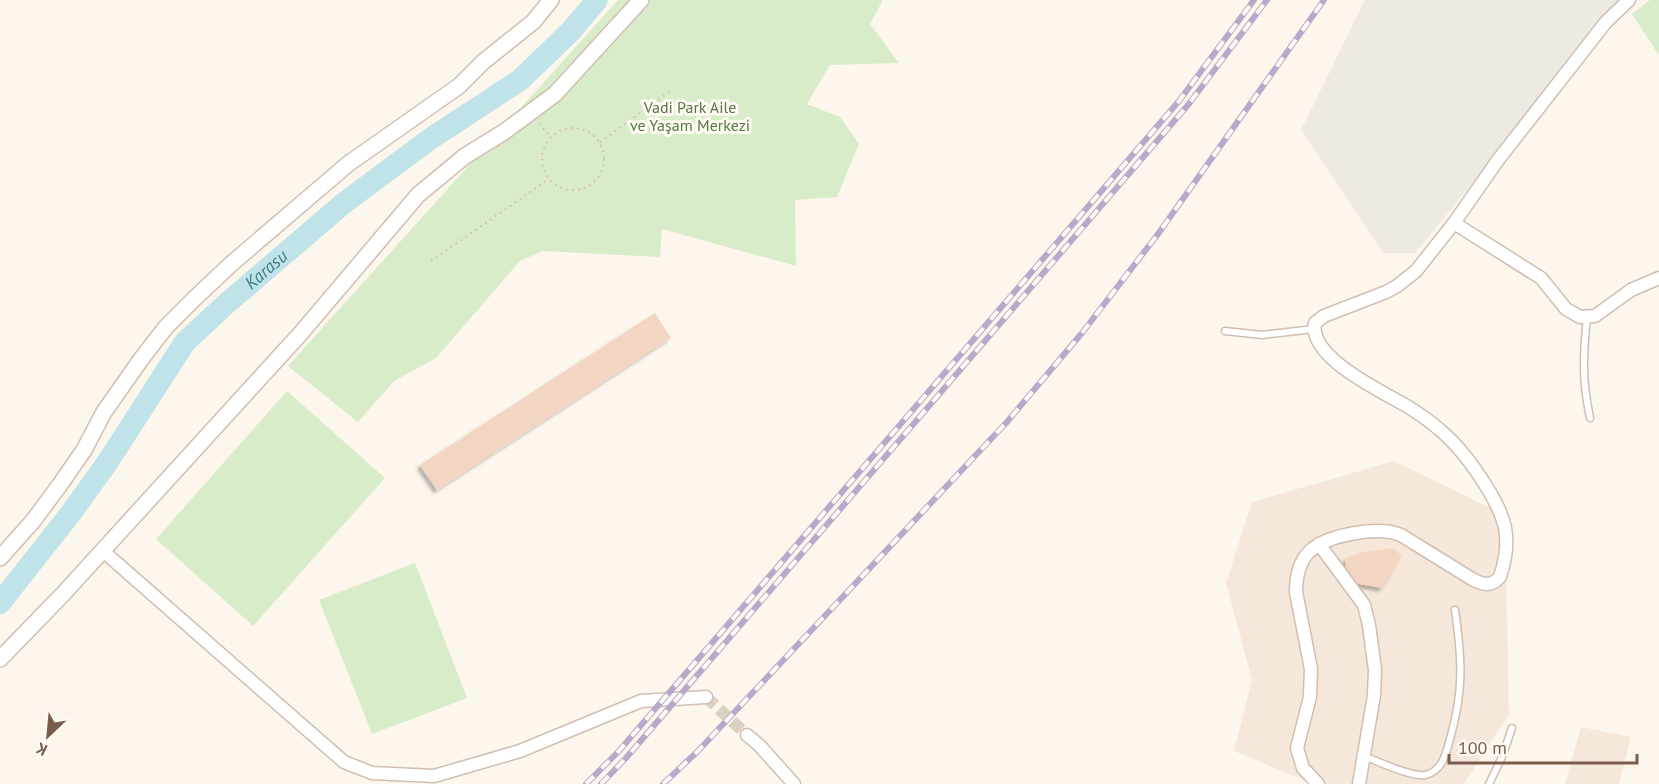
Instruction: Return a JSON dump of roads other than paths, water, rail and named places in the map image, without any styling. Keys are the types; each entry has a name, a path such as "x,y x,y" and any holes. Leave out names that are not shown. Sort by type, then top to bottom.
{"street":[{"path":"0,558 33,521 84,450 104,412 166,327 230,265 348,164 459,86 483,62 533,22 551,0"},
{"path":"0,659 103,551 301,333 417,195 457,162 555,94 641,0"},
{"path":"1318,784 1303,768 1298,748 1312,682 1296,592 1296,581 1303,561 1319,544 1373,531 1392,532 1401,535 1472,579 1490,585 1500,578 1507,541 1502,513 1462,451 1425,418 1342,368 1321,345 1314,329 1315,323 1324,316 1386,292 1408,279 1454,223 1505,150 1606,22 1629,0"},
{"path":"1454,223 1541,278 1566,309 1573,314 1594,316 1631,290 1659,278"},
{"path":"1319,544 1364,605 1369,625 1375,670 1374,694 1359,784"},
{"path":"103,551 344,762 372,773 434,776 520,751 641,701 706,697"},
{"path":"747,735 794,784"}],"lane":[{"path":"1587,317 1583,366 1584,389 1590,418"},
{"path":"1225,330 1262,335 1314,329"},
{"path":"1362,756 1420,775 1431,773 1442,764 1456,717 1461,688 1461,649 1455,610"},
{"path":"1489,784 1512,728"}],"waterway":[{"name":"Karasu","path":"0,603 107,463 185,342 344,203 430,139 520,80 571,31 597,0"}],"tunnel":[{"path":"706,697 747,735"}],"railway":[{"path":"586,784 618,752 1179,101 1254,0"},
{"path":"601,784 626,758 1188,105 1267,0"},
{"path":"663,784 697,752 1006,423 1082,333 1158,234 1324,0"}],"park label":[{"name":"Vadi Park Aile ve Yaşam Merkezi","path":"690,116"}]}
